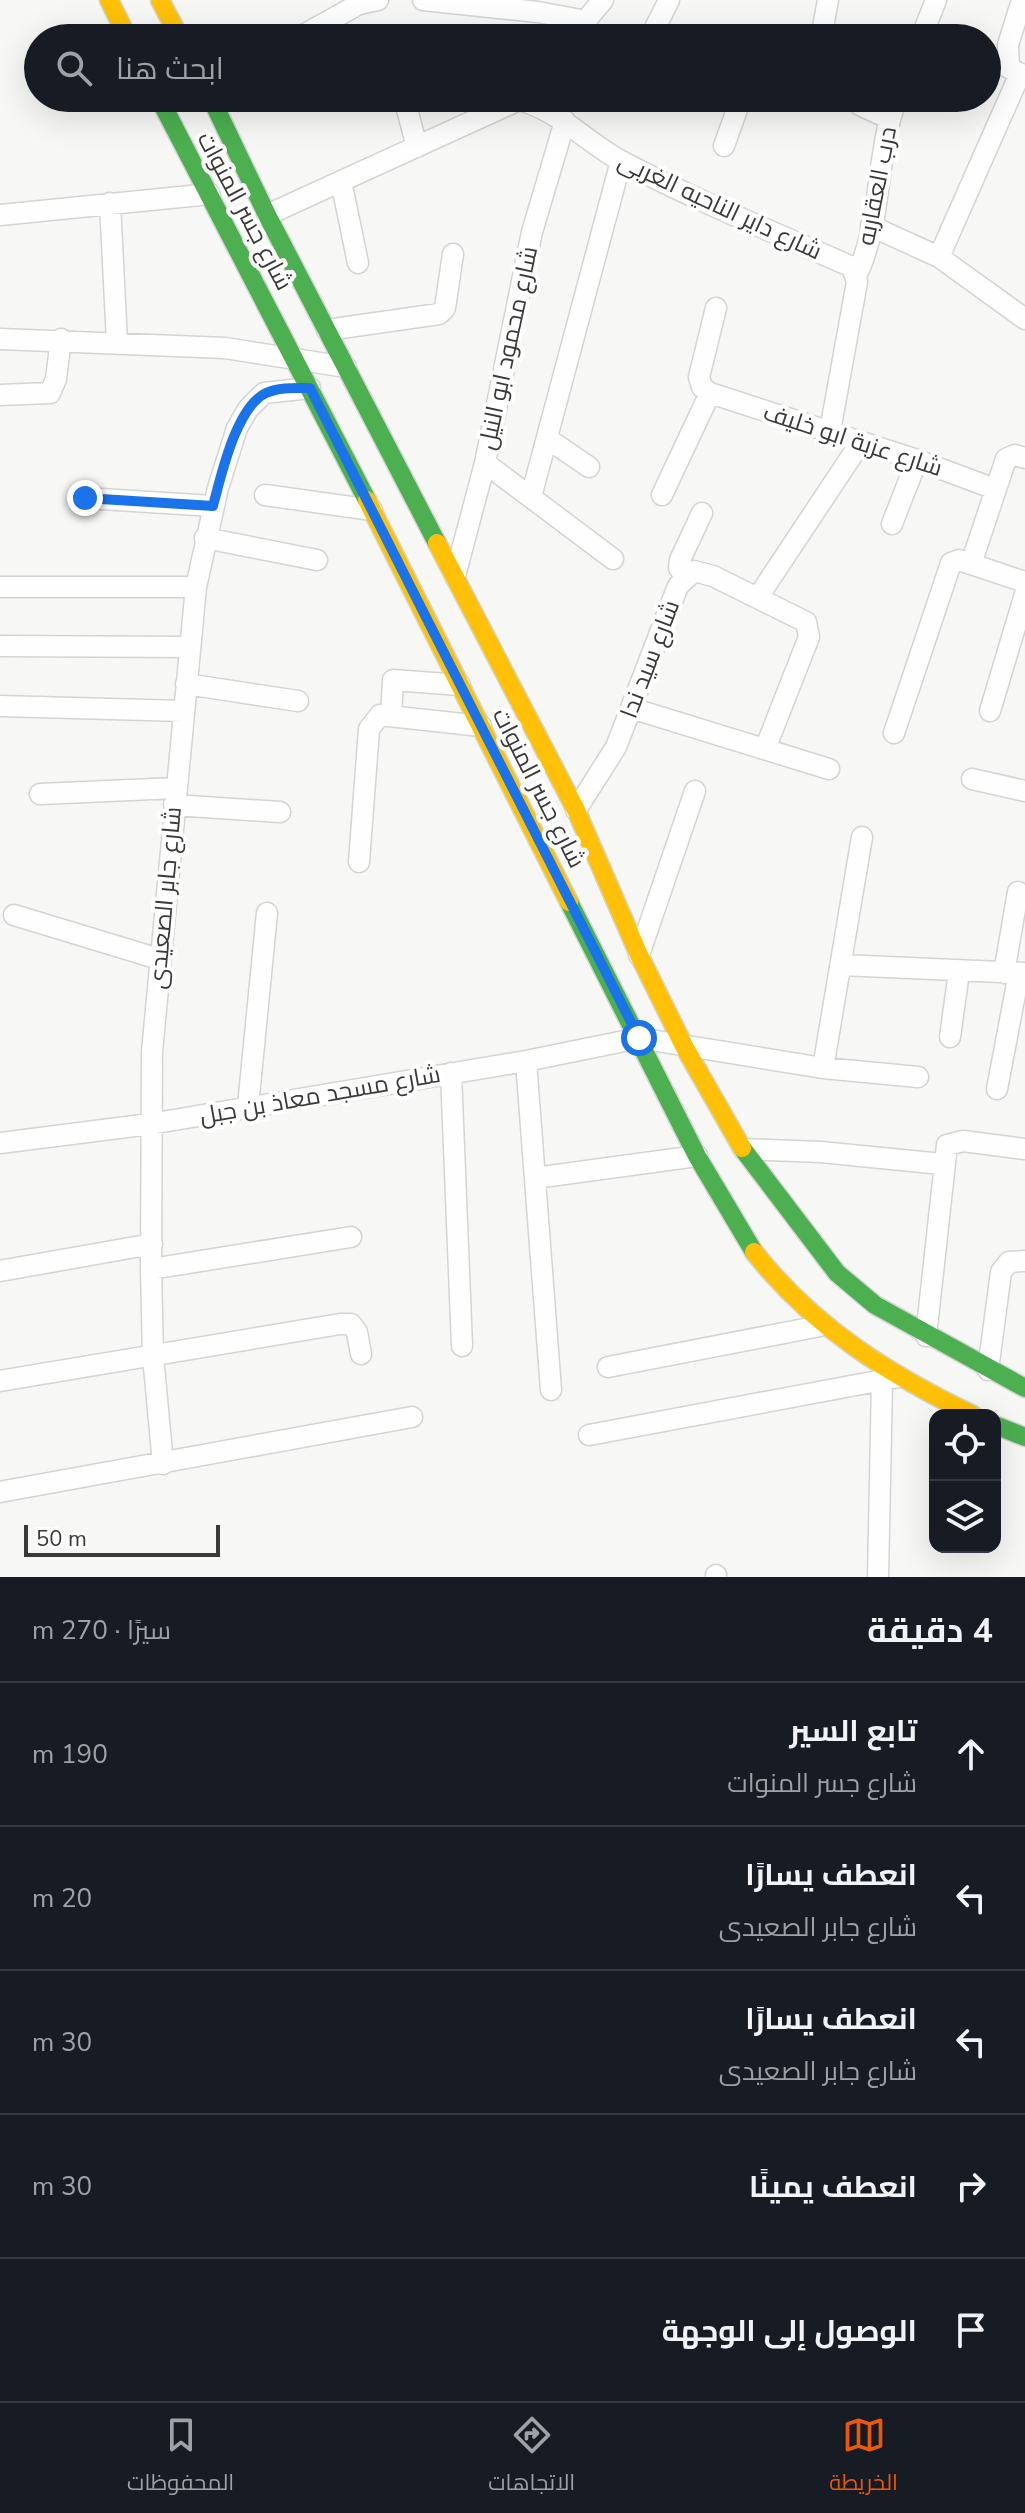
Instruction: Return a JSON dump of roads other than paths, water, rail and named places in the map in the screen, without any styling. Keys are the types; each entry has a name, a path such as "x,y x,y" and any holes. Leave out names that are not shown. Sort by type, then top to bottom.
{"street":[{"path":"109,0 121,24"},
{"path":"160,0 173,24"},
{"path":"323,24 359,4 378,0"},
{"path":"423,0 538,12 586,21"},
{"path":"583,24 603,0"},
{"path":"657,24 669,0"},
{"path":"824,24 828,0"},
{"path":"927,24 936,0"},
{"path":"939,257 1022,76 1009,68 1007,58 1022,0"},
{"name":"شارع جسر المنوات","path":"166,112 295,357 697,1156 753,1250 783,1289 820,1326 890,1379 959,1409"},
{"name":"شارع جسر المنوات","path":"218,112 267,215 576,810 639,955 685,1048 743,1149 837,1273 875,1305 926,1336 1025,1388"},
{"path":"408,112 417,147"},
{"name":"شارع داير الناحيه الغربى","path":"267,215 492,112"},
{"name":"شارع داير الناحيه الغربى","path":"547,112 565,121 621,161 852,267 857,274"},
{"path":"724,146 736,112"},
{"path":"875,112 890,119"},
{"name":"درب العقاربه","path":"857,274 871,226 892,112"},
{"name":"شارع محمود ابو النيل","path":"455,576 485,463 532,232 565,121"},
{"path":"531,497 621,161"},
{"path":"341,181 358,263"},
{"path":"0,215 210,194"},
{"path":"110,203 117,342"},
{"path":"871,226 939,257 1025,319"},
{"path":"327,330 439,314 445,308 448,297 453,254"},
{"path":"830,431 857,274"},
{"path":"662,495 710,393 702,387 699,377 716,308"},
{"path":"0,339 61,339 225,348 346,367"},
{"path":"0,395 50,393 56,379 61,339"},
{"name":"شارع جابر الصعيدى","path":"163,1464 153,1356 150,1124 159,959 196,587 213,506 237,428 248,409 264,393 310,388"},
{"name":"شارع عزبة ابو خليف","path":"710,393 917,460 995,489"},
{"path":"548,439 589,467"},
{"path":"758,597 861,442"},
{"path":"971,564 1006,459 1015,455 1025,458"},
{"path":"892,524 917,460"},
{"path":"485,463 613,559"},
{"path":"265,495 372,510"},
{"path":"85,498 213,506"},
{"path":"686,576 679,568 680,560 702,513"},
{"path":"205,538 317,560"},
{"path":"894,733 951,563 959,560 1025,582"},
{"name":"شارع سيد ندا","path":"576,810 604,768 631,708 678,586 686,576 702,572 797,615 806,622 809,630 765,749"},
{"path":"0,587 196,587"},
{"path":"990,711 1025,594"},
{"path":"0,646 190,647"},
{"path":"391,716 393,680 460,685"},
{"path":"186,684 298,701"},
{"path":"0,706 184,711"},
{"path":"631,708 829,769"},
{"path":"359,862 369,729 380,715 481,726"},
{"path":"972,779 1025,791"},
{"path":"639,955 695,791"},
{"path":"40,794 175,796 280,812"},
{"path":"823,1068 862,837"},
{"path":"997,1089 1016,973 1018,892"},
{"path":"248,1106 267,913"},
{"path":"14,915 159,959"},
{"path":"841,965 1016,973"},
{"path":"950,1037 959,972"},
{"path":"639,1038 685,1048 823,1068 918,1077"},
{"name":"شارع مسجد معاذ بن جبل","path":"0,1143 150,1124 526,1061 639,1038"},
{"path":"526,1061 551,1390"},
{"path":"451,1073 462,1346"},
{"path":"926,1336 942,1164 947,1145 952,1142 1025,1149"},
{"path":"743,1149 821,1152 942,1164"},
{"path":"535,1178 697,1156"},
{"path":"151,1269 351,1237"},
{"path":"0,1271 152,1244"},
{"path":"988,1370 1001,1272 1009,1262 1025,1261"},
{"path":"0,1381 340,1324 351,1324 357,1332 361,1354"},
{"path":"608,1367 820,1326"},
{"path":"589,1435 890,1379 878,1577"},
{"path":"0,1492 412,1417"},
{"path":"1001,1427 1025,1437"}]}
